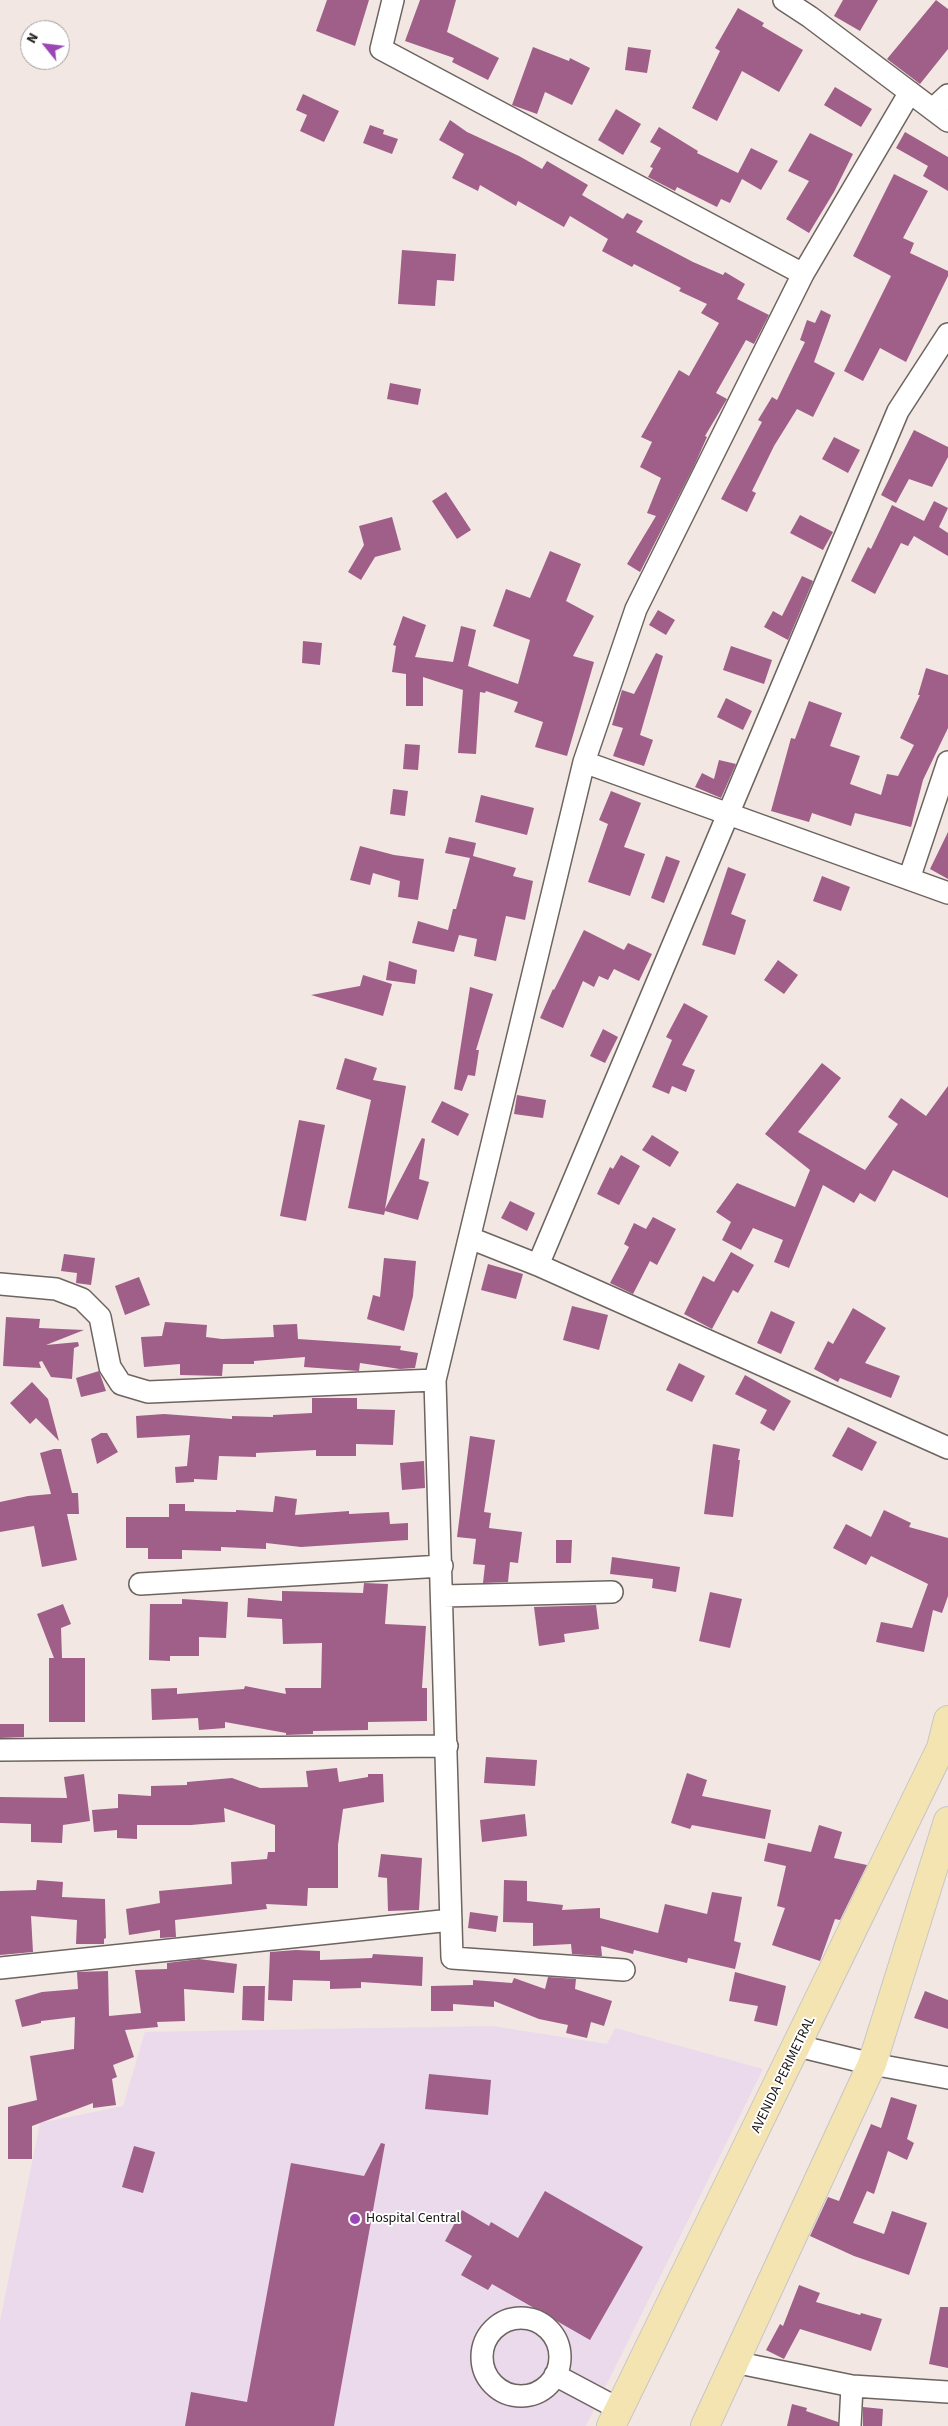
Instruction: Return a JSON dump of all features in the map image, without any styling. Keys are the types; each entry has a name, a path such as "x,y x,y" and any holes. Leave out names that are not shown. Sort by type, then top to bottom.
{"main road":[{"name":"AVENIDA PERIMETRAL","path":"615,2418 798,2046 941,1748 948,1720"},
{"path":"705,2426 872,2064 948,1821"}],"street":[{"path":"393,0 381,49 803,274"},
{"path":"784,0 812,8 910,92 943,108"},
{"path":"624,1970 452,1958 448,1746 435,1380 584,762 636,609 803,274 910,92"},
{"path":"538,1265 898,412 948,334"},
{"path":"584,762 948,893"},
{"path":"909,879 948,762"},
{"path":"470,1238 538,1265 948,1448"},
{"path":"0,1284 56,1289 82,1299 100,1318 110,1367 121,1384 148,1392 435,1380"},
{"path":"140,1584 442,1566"},
{"path":"443,1596 612,1592"},
{"path":"0,1750 448,1746"},
{"path":"0,1968 451,1920"},
{"path":"798,2046 872,2064 948,2078"},
{"path":"734,2362 852,2386 948,2392"},
{"path":"555,2375 615,2418"},
{"path":"850,2426 852,2386"}],"shaded area":[{"name":"Hospital Central","path":"492,2026 607,2044 615,2028 763,2069 586,2426 0,2426 0,2321 40,2123 123,2106 145,2032"}],"building":[{"path":"327,0 369,0 355,46 316,31"},
{"path":"420,0 456,0 447,32 499,58 488,80 452,62 454,58 405,41"},
{"path":"843,0 878,0 860,31 834,16"},
{"path":"936,0 948,9 948,49 920,84 887,59"},
{"path":"738,8 764,23 762,26 803,50 779,92 742,71 717,121 692,108 720,51 715,48"},
{"path":"533,47 569,61 570,58 590,68 572,105 545,92 537,114 512,105"},
{"path":"628,47 651,50 647,73 625,70"},
{"path":"835,87 872,109 861,127 824,105"},
{"path":"303,94 339,111 324,142 300,131 307,115 296,110"},
{"path":"616,109 641,124 623,155 598,140"},
{"path":"450,120 467,132 542,169 547,161 588,185 582,195 623,219 627,213 643,221 636,232 693,262 723,275 725,272 745,284 737,299 769,315 754,344 746,340 716,393 727,399 705,436 707,437 694,466 640,572 627,564 656,516 647,513 661,478 640,467 652,442 641,437 679,370 689,376 719,323 701,313 707,304 679,291 681,288 634,264 632,267 602,251 608,239 570,216 564,227 518,201 516,206 480,185 478,191 452,178 464,154 439,140"},
{"path":"370,125 384,130 383,134 398,139 392,154 363,143"},
{"path":"659,127 698,151 697,153 738,173 751,148 778,161 761,190 742,179 730,203 721,199 717,207 677,187 675,191 648,177 653,168 650,167 661,148 650,142"},
{"path":"905,132 948,157 948,191 923,176 928,166 896,148"},
{"path":"810,133 853,154 834,192 809,233 786,219 809,181 788,171"},
{"path":"894,174 928,191 903,238 914,243 910,253 948,271 948,276 906,362 880,348 863,381 844,371 891,276 853,256"},
{"path":"402,250 456,254 454,281 437,280 435,306 398,304"},
{"path":"821,310 831,315 814,362 835,373 813,417 797,409 774,446 752,491 756,493 747,512 721,499 762,422 758,420 772,397 777,400 805,342 800,340 807,320 815,323"},
{"path":"390,383 421,389 418,405 387,399"},
{"path":"914,430 948,447 948,457 932,487 909,479 896,503 881,495"},
{"path":"834,437 860,450 848,473 822,459"},
{"path":"446,492 471,530 457,539 432,501"},
{"path":"934,501 948,508 939,527 948,533 948,556 914,536 908,546 901,543 875,594 851,581 868,547 871,549 892,505 924,521"},
{"path":"800,515 833,532 823,550 790,533"},
{"path":"392,517 401,550 375,557 361,580 348,572 364,545 359,526"},
{"path":"550,551 581,564 566,601 594,616 573,656 594,662 567,756 535,747 543,722 514,712 518,702 486,691 485,693 480,692 476,754 458,753 463,690 423,677 423,706 406,706 406,674 392,672 396,646 393,645 403,616 426,625 415,657 453,662 461,626 476,630 468,666 518,684 530,640 493,626 506,589 530,598"},
{"path":"802,576 813,581 788,640 764,627 773,611 782,616"},
{"path":"658,610 675,620 666,635 649,625"},
{"path":"303,641 322,643 320,665 302,663"},
{"path":"731,646 772,660 764,684 723,670"},
{"path":"656,653 663,656 640,735 653,740 644,766 613,756 623,728 612,725 622,690 634,694"},
{"path":"926,668 948,675 948,728 923,780 911,827 855,813 851,826 812,813 809,822 771,811 791,738 795,739 809,701 842,713 830,746 860,756 850,784 881,795 887,774 898,776 914,745 900,738 920,695 918,695"},
{"path":"726,698 752,711 743,730 717,717"},
{"path":"405,744 420,745 418,770 403,769"},
{"path":"719,760 736,764 721,798 695,787 702,773 714,779"},
{"path":"393,789 408,791 405,816 390,814"},
{"path":"611,791 641,803 624,847 645,854 630,896 588,882 608,824 599,820"},
{"path":"481,795 534,808 527,835 475,822"},
{"path":"948,832 948,879 930,869"},
{"path":"449,837 476,843 473,856 516,868 513,876 533,881 525,920 506,916 496,961 474,956 477,939 459,935 454,952 412,943 418,921 448,930 453,909 456,909 470,858 445,853"},
{"path":"360,846 394,855 424,859 418,900 398,897 400,881 373,873 370,885 350,880"},
{"path":"666,856 680,861 664,903 651,898"},
{"path":"728,867 746,874 731,914 746,920 735,955 702,945"},
{"path":"822,876 850,887 841,911 813,901"},
{"path":"584,930 624,950 628,943 652,954 639,981 614,969 608,980 599,976 594,987 583,981 563,1028 540,1018"},
{"path":"778,960 798,975 784,994 764,980"},
{"path":"389,961 417,970 415,984 386,980"},
{"path":"363,975 392,984 383,1016 311,995 360,986"},
{"path":"470,987 493,994 476,1050 479,1050 475,1076 468,1075 462,1091 454,1089"},
{"path":"684,1003 708,1016 682,1065 695,1070 686,1092 672,1086 669,1094 652,1087 672,1040 666,1037"},
{"path":"603,1029 618,1037 605,1063 590,1056"},
{"path":"345,1058 377,1068 373,1080 406,1086 385,1209 422,1138 425,1139 419,1179 429,1182 418,1220 385,1211 384,1215 348,1208 371,1100 336,1089"},
{"path":"822,1063 841,1078 798,1132 865,1170 898,1124 888,1117 901,1098 926,1116 948,1086 948,1198 893,1170 875,1202 860,1193 854,1203 823,1185 789,1268 774,1262 783,1240 753,1228 741,1250 722,1240 731,1222 716,1212 737,1183 795,1207 810,1170 765,1134"},
{"path":"517,1095 546,1100 543,1118 514,1114"},
{"path":"442,1101 469,1114 458,1136 431,1122"},
{"path":"299,1120 325,1125 306,1221 280,1216"},
{"path":"652,1135 679,1152 670,1167 642,1150"},
{"path":"621,1155 640,1166 619,1205 597,1194 610,1167 613,1169"},
{"path":"510,1201 535,1213 527,1231 501,1218"},
{"path":"653,1217 676,1229 657,1265 650,1261 633,1294 610,1283 629,1247 624,1244 634,1223 646,1229"},
{"path":"731,1252 754,1265 738,1293 733,1290 712,1329 684,1314 703,1276 714,1282"},
{"path":"64,1254 95,1258 91,1285 76,1283 77,1273 61,1271"},
{"path":"384,1258 416,1261 413,1296 404,1331 367,1319 373,1295 380,1297"},
{"path":"488,1264 523,1274 516,1299 481,1290"},
{"path":"139,1277 150,1305 125,1315 115,1286"},
{"path":"572,1306 608,1315 599,1350 563,1340"},
{"path":"853,1308 886,1328 865,1363 900,1376 891,1398 840,1378 838,1382 814,1369 828,1341 833,1344"},
{"path":"771,1311 795,1322 781,1354 757,1343"},
{"path":"6,1317 40,1319 39,1328 84,1330 46,1345 78,1342 79,1346 74,1348 72,1379 51,1377 42,1361 39,1362 41,1368 3,1366"},
{"path":"165,1322 207,1325 206,1337 222,1339 274,1337 273,1325 297,1324 298,1339 401,1346 400,1350 418,1353 415,1368 400,1369 360,1363 359,1371 304,1367 305,1357 254,1361 254,1364 223,1364 222,1376 180,1375 180,1364 144,1367 141,1337 162,1336"},
{"path":"679,1363 705,1376 692,1402 666,1390"},
{"path":"99,1371 106,1391 81,1397 76,1378"},
{"path":"745,1375 791,1401 774,1431 760,1423 767,1410 735,1394"},
{"path":"32,1382 48,1399 59,1441 36,1418 30,1424 10,1403"},
{"path":"312,1398 357,1398 357,1409 395,1410 393,1445 356,1444 356,1456 316,1456 316,1450 256,1453 256,1457 219,1456 217,1480 194,1479 194,1482 176,1483 175,1467 187,1466 190,1435 137,1438 136,1416 164,1414 232,1419 232,1416 273,1417 273,1415 312,1413"},
{"path":"848,1427 877,1442 862,1471 832,1456"},
{"path":"101,1433 107,1433 118,1452 97,1464 91,1439"},
{"path":"470,1436 495,1440 484,1512 491,1513 489,1528 522,1532 518,1563 510,1562 508,1582 483,1583 485,1565 473,1564 476,1539 457,1537"},
{"path":"713,1444 740,1449 733,1517 704,1514"},
{"path":"61,1449 72,1493 78,1493 79,1514 67,1514 77,1560 42,1567 34,1526 0,1532 0,1502 28,1496 51,1494 40,1453"},
{"path":"424,1461 425,1488 402,1490 400,1463"},
{"path":"275,1496 297,1499 295,1515 349,1511 349,1514 389,1512 390,1524 408,1523 408,1540 301,1547 266,1543 266,1549 221,1547 221,1551 182,1550 182,1559 148,1559 148,1548 126,1548 126,1517 169,1517 169,1504 185,1504 185,1511 236,1512 236,1510 273,1512"},
{"path":"884,1510 911,1523 909,1527 948,1538 948,1596 942,1613 933,1610 924,1652 876,1642 881,1622 912,1628 928,1584 871,1556 866,1565 833,1548 846,1524 871,1537"},
{"path":"556,1540 572,1540 571,1563 556,1563"},
{"path":"612,1557 680,1567 676,1592 652,1588 653,1579 610,1574"},
{"path":"364,1583 388,1584 385,1624 426,1626 422,1688 427,1688 427,1721 368,1722 368,1730 313,1731 313,1734 286,1735 286,1733 225,1722 225,1728 199,1730 198,1718 152,1720 151,1689 177,1688 177,1694 244,1689 245,1686 286,1694 285,1688 321,1688 322,1643 283,1644 282,1619 247,1617 248,1598 282,1601 282,1591 363,1593"},
{"path":"710,1592 742,1599 730,1648 699,1641"},
{"path":"182,1599 228,1602 226,1638 199,1637 199,1656 170,1656 170,1661 149,1660 150,1604 182,1604"},
{"path":"63,1604 71,1624 61,1628 62,1658 85,1658 85,1722 49,1722 49,1658 54,1658 37,1614"},
{"path":"596,1605 599,1629 564,1634 565,1642 539,1646 534,1607"},
{"path":"0,1724 24,1724 24,1737 0,1738"},
{"path":"486,1757 537,1760 535,1786 484,1783"},
{"path":"337,1768 339,1782 368,1777 368,1774 383,1774 384,1802 343,1809 338,1845 338,1888 308,1888 307,1906 266,1904 267,1909 175,1920 176,1937 160,1938 160,1930 129,1935 126,1909 160,1903 159,1891 232,1884 231,1862 267,1859 268,1852 275,1852 275,1825 224,1808 225,1822 191,1825 137,1825 137,1839 117,1838 117,1830 94,1832 92,1810 118,1808 118,1794 151,1796 151,1786 187,1785 187,1782 232,1778 260,1788 308,1787 306,1771"},
{"path":"687,1773 707,1780 702,1796 771,1810 765,1839 692,1825 690,1829 671,1823"},
{"path":"84,1774 90,1821 63,1825 62,1843 31,1842 31,1824 0,1823 0,1797 67,1798 64,1777"},
{"path":"525,1814 527,1836 482,1842 480,1820"},
{"path":"819,1825 842,1832 834,1858 867,1865 840,1920 835,1919 820,1961 772,1945 785,1908 777,1906 786,1866 764,1861 768,1843 811,1852"},
{"path":"381,1854 422,1858 419,1910 388,1911 387,1878 378,1877"},
{"path":"37,1880 63,1882 62,1897 105,1899 106,1938 104,1939 104,1944 76,1944 77,1920 31,1916 33,1952 0,1955 0,1891 36,1890"},
{"path":"504,1880 527,1881 527,1901 563,1905 562,1910 600,1908 600,1918 658,1933 665,1904 707,1914 712,1892 742,1897 734,1941 741,1943 735,1969 688,1958 687,1963 634,1950 633,1954 601,1946 602,1956 572,1954 571,1944 533,1946 533,1923 503,1922"},
{"path":"470,1912 498,1916 496,1932 468,1928"},
{"path":"320,1951 320,1960 372,1958 373,1954 423,1957 422,1986 361,1982 361,1988 330,1989 330,1981 293,1980 292,2001 268,2000 270,1952"},
{"path":"199,1959 237,1964 234,1993 184,1989 185,2021 157,2022 158,2027 125,2030 134,2057 113,2065 117,2077 112,2079 116,2105 93,2108 93,2103 32,2126 32,2159 8,2159 8,2107 37,2100 30,2056 74,2049 75,2017 41,2021 41,2023 22,2027 15,2000 42,1992 78,1989 77,1972 108,1971 109,2016 141,2013 135,1970 167,1969 167,1963"},
{"path":"735,1972 786,1986 777,2026 754,2021 758,2006 729,2001"},
{"path":"548,1977 576,1979 575,1989 612,2001 604,2026 591,2022 587,2038 566,2033 568,2025 539,2019 494,2001 494,2007 453,2004 453,2011 431,2011 431,1986 473,1985 473,1980 512,1983 514,1978 545,1989"},
{"path":"243,1986 265,1986 264,2021 242,2020"},
{"path":"925,1991 948,2000 948,2029 914,2018"},
{"path":"429,2074 491,2080 488,2115 425,2109"},
{"path":"891,2097 917,2105 907,2139 914,2143 907,2160 888,2151 874,2194 867,2191 853,2223 884,2234 892,2211 927,2223 909,2275 854,2256 810,2236 828,2197 839,2201 871,2124 881,2128"},
{"path":"381,2143 385,2144 334,2426 185,2426 191,2392 247,2402 291,2163 364,2176"},
{"path":"134,2146 155,2152 143,2193 122,2187"},
{"path":"545,2191 643,2247 590,2340 492,2284 488,2290 461,2275 472,2256 445,2241 462,2210 489,2226 491,2222 518,2238"},
{"path":"799,2285 820,2293 816,2302 860,2315 861,2313 882,2319 871,2351 800,2329 784,2359 766,2350 780,2324 783,2326"},
{"path":"940,2307 948,2307 948,2368 929,2364"},
{"path":"792,2404 807,2408 806,2411 838,2422 838,2426 787,2426"},
{"path":"863,2407 883,2409 882,2426 863,2426"}],"place":[{"name":"Hospital Central","path":"355,2219"}]}
